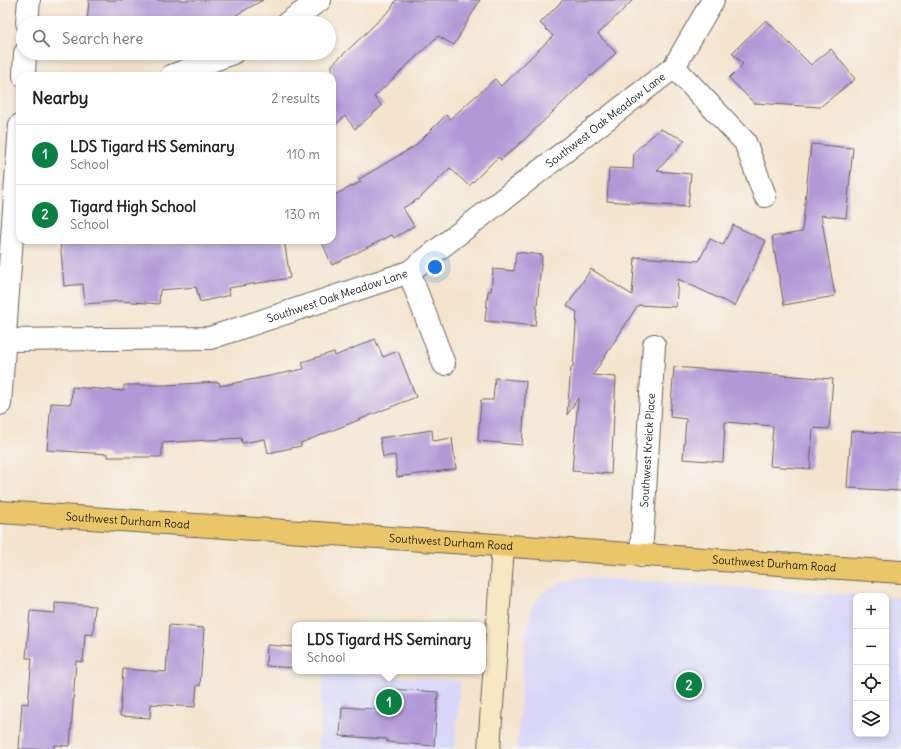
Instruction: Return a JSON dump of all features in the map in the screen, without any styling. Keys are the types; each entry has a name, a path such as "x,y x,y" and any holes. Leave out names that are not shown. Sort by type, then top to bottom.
{"main road":[{"name":"Southwest Durham Road","path":"0,512 641,556 901,572"}],"street":[{"path":"28,16 29,0"},
{"path":"297,16 320,0"},
{"name":"Southwest Oak Meadow Lane","path":"5,340 210,338 409,272 674,67 714,0"},
{"path":"24,72 25,60"},
{"path":"182,72 214,60"},
{"name":"Southwest Oak Meadow Lane","path":"674,67 745,142 765,196"},
{"path":"0,404 5,340 5,273 16,164"},
{"path":"409,272 444,364"},
{"name":"Southwest Kreick Place","path":"641,556 654,345"},
{"path":"489,749 503,546"}],"shaded area":[{"path":"584,577 853,595 853,737 889,737 889,597 901,598 901,749 517,749 525,637 532,606 542,594 561,582"},
{"path":"323,674 364,674 460,681 455,749 318,749"}],"building":[{"path":"89,0 263,0 234,16 88,16"},
{"path":"396,0 480,0 454,45 438,36 374,97 382,106 355,129 345,116 336,124 336,72 332,72 332,65 391,9"},
{"path":"563,0 633,0 598,34 616,53 525,139 501,160 498,157 469,186 450,168 420,198 403,208 414,226 394,238 392,235 332,265 323,244 336,244 336,194 361,182 359,179 415,146 446,115 450,119 495,79 501,86 553,36 540,23"},
{"path":"766,20 811,65 831,49 855,79 820,107 754,103 729,78 743,64 732,53"},
{"path":"660,129 685,140 657,171 691,174 688,207 607,201 609,168 633,169 634,152"},
{"path":"811,144 853,148 846,218 821,215 835,296 784,305 772,237 802,232"},
{"path":"733,225 766,241 735,306 678,279 676,307 638,305 593,375 616,377 611,474 572,471 578,398 567,415 571,367 573,367 577,312 567,306 591,269 632,295 635,257 699,261 710,239 723,245"},
{"path":"60,244 285,244 290,278 228,288 230,295 200,302 196,287 160,290 159,304 120,301 85,304 83,284 64,286"},
{"path":"516,252 542,255 535,326 485,321 488,291 491,291 493,269 514,271"},
{"path":"375,339 383,357 398,351 416,397 301,443 301,446 268,453 265,439 242,443 241,438 162,443 162,457 108,457 108,454 47,450 51,403 71,404 72,387 124,391 124,385 165,385 219,382 220,386 304,369 302,362 334,352 335,356"},
{"path":"674,367 833,379 829,429 813,428 810,469 770,466 773,426 725,422 723,462 683,459 686,419 670,417"},
{"path":"495,378 526,381 522,445 478,441 481,400 493,400"},
{"path":"432,430 433,441 452,438 456,469 397,477 395,455 383,457 380,438"},
{"path":"851,431 901,434 901,491 847,488"},
{"path":"55,603 95,606 93,635 85,634 83,662 76,661 70,746 54,745 54,749 19,749 22,703 28,704 32,658 26,658 30,611 55,613"},
{"path":"169,625 204,628 200,686 197,685 195,707 151,704 150,718 120,716 123,669 166,672"},
{"path":"267,645 292,647 292,668 266,666"},
{"path":"390,689 438,692 434,746 387,742 387,739 340,736 342,707 389,710"}],"place":[{"name":"Tigard High School","path":"689,685"},
{"name":"LDS Tigard HS Seminary","path":"389,702"}]}
